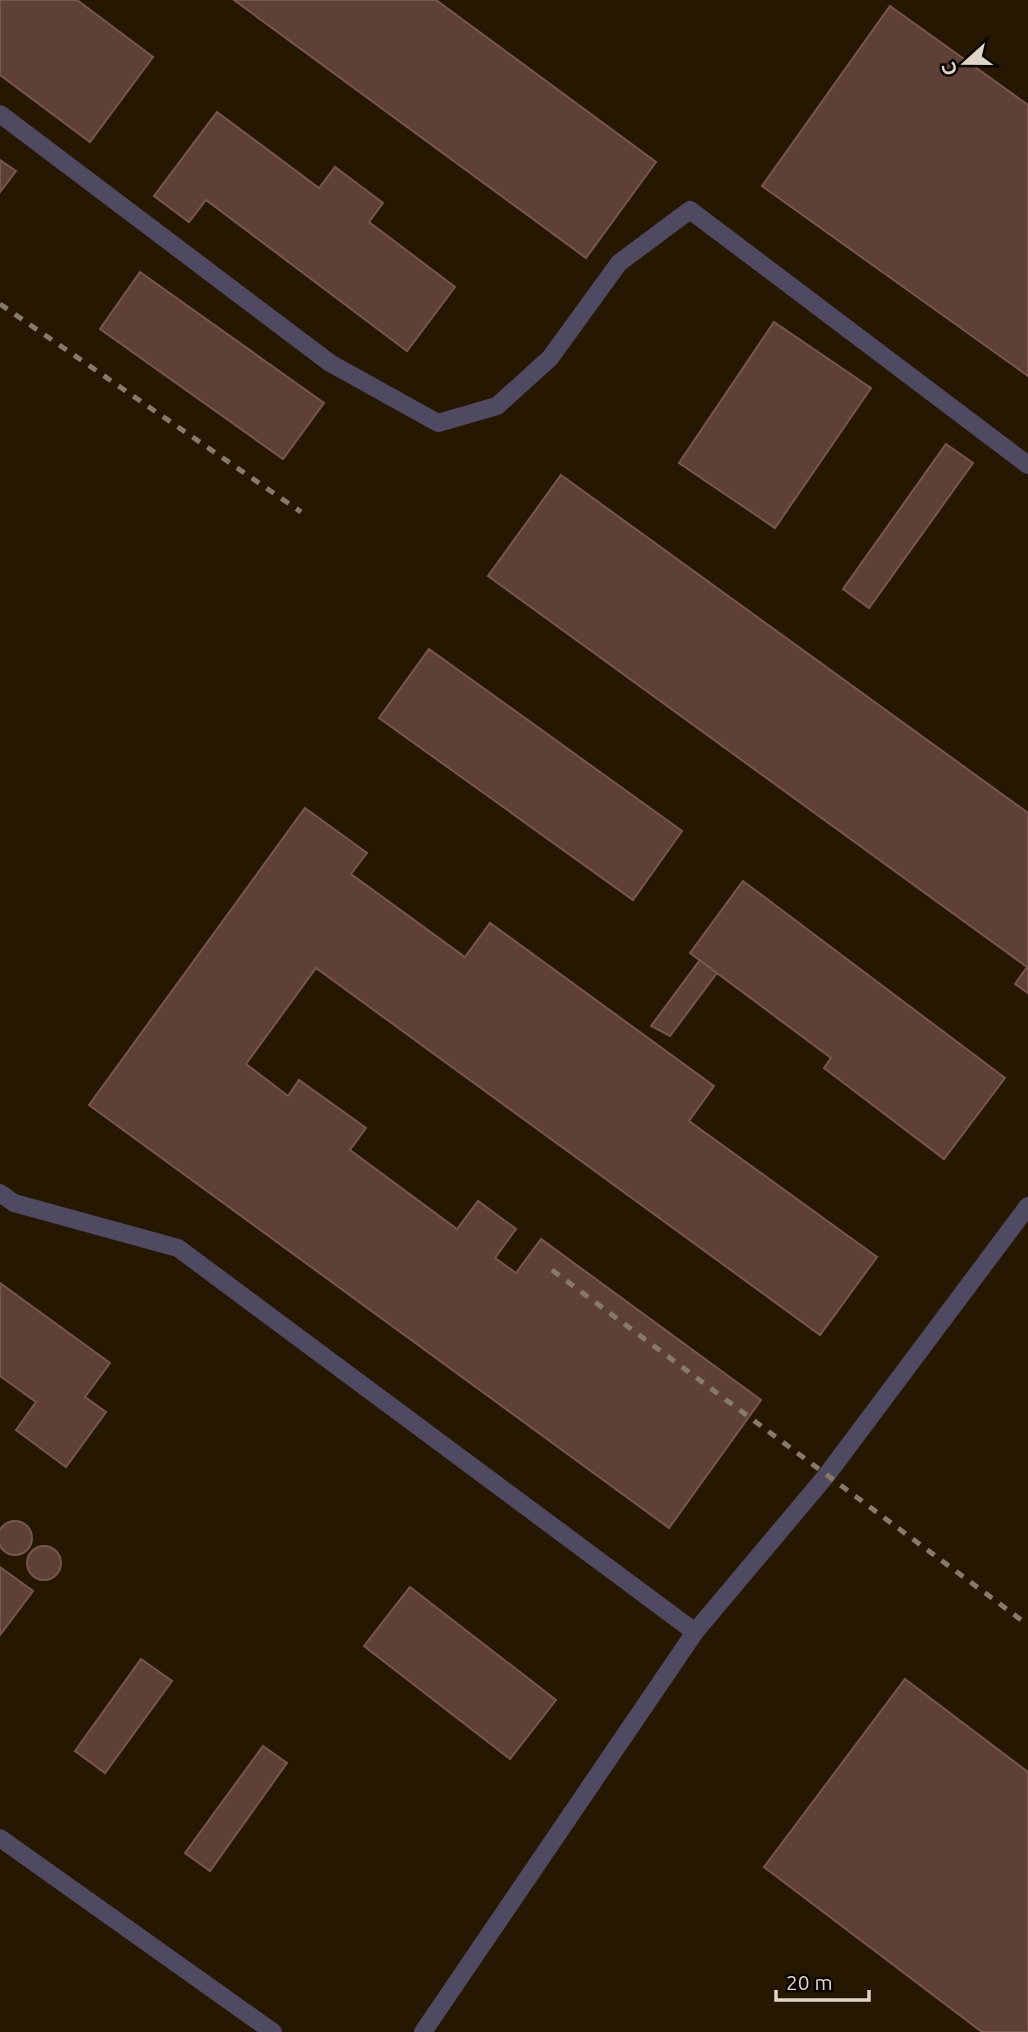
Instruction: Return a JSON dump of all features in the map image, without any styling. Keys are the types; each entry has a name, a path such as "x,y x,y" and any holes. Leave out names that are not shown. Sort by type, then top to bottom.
{"lane":[{"path":"0,114 330,363 438,423 497,406 550,358 619,263 690,210 1028,465"},
{"path":"0,1193 14,1203 177,1248 695,1632"},
{"path":"423,2032 695,1632 826,1476 1028,1206"},
{"path":"0,1838 273,2032"}],"building":[{"path":"0,0 77,0 153,57 90,142 0,75"},
{"path":"234,0 436,0 656,162 586,258"},
{"path":"890,6 1028,105 1028,376 762,186"},
{"path":"217,112 319,188 335,167 383,203 369,222 455,287 407,351 206,200 189,222 154,196"},
{"path":"0,160 16,171 0,192"},
{"path":"140,272 324,403 283,459 100,329"},
{"path":"774,322 871,388 775,528 679,463"},
{"path":"946,444 973,463 869,608 843,589"},
{"path":"561,475 1028,813 1028,993 1015,984 1027,967 488,576"},
{"path":"429,649 682,831 633,900 379,718"},
{"path":"305,808 367,853 351,874 465,957 490,923 714,1086 689,1121 877,1257 820,1335 316,968 246,1064 288,1096 299,1080 366,1128 350,1150 457,1229 478,1201 516,1229 495,1258 516,1273 541,1239 761,1400 669,1528 89,1105"},
{"path":"743,881 1005,1078 944,1159 824,1068 831,1058 690,953"},
{"path":"700,960 717,973 670,1036 651,1026"},
{"path":"0,1283 110,1363 85,1397 106,1412 66,1467 16,1430 36,1402 0,1376"},
{"path":"15,1521 27,1526 32,1538 27,1550 15,1555 3,1550 -2,1538 3,1526"},
{"path":"44,1546 56,1551 61,1563 56,1575 44,1580 32,1575 27,1563 32,1551"},
{"path":"0,1567 33,1591 0,1635"},
{"path":"410,1587 556,1700 510,1759 364,1646"},
{"path":"141,1659 172,1681 105,1773 75,1751"},
{"path":"905,1679 1028,1772 1028,2032 982,2032 764,1867"},
{"path":"263,1746 287,1763 210,1871 185,1853"}],"railway":[{"path":"0,304 301,512"},
{"path":"552,1270 1028,1625"}]}
